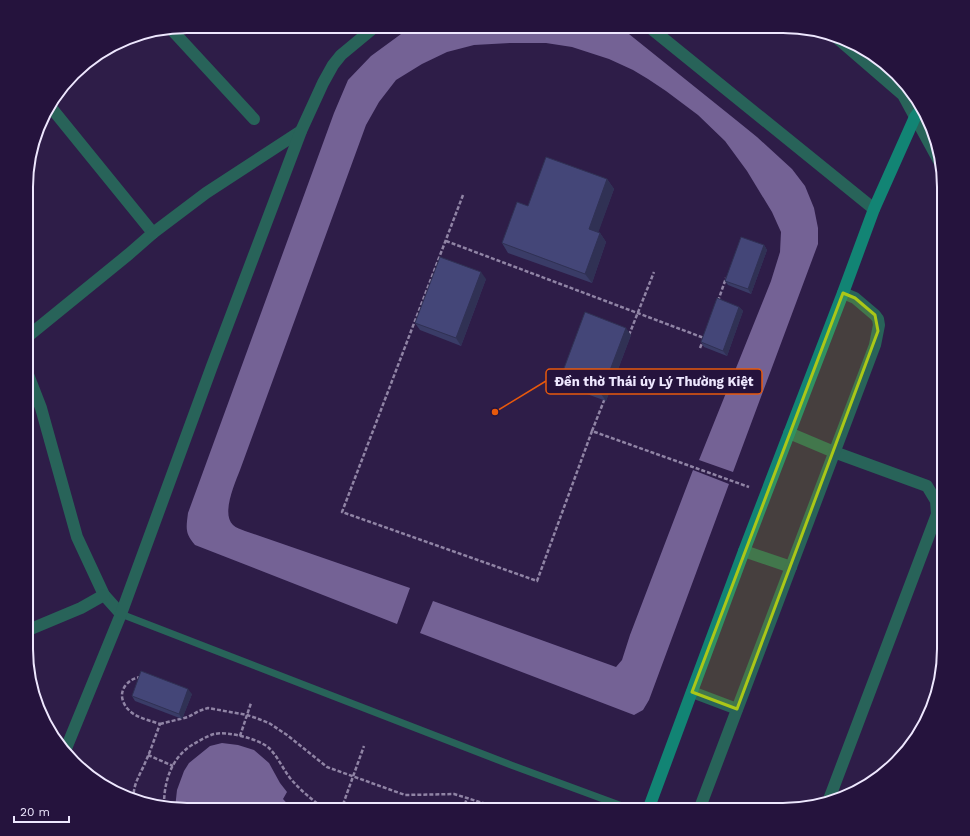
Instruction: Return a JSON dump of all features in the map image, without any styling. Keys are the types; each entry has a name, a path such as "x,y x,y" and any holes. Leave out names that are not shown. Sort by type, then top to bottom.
{"street":[{"path":"175,33 254,119"},
{"path":"67,746 121,614 212,366 301,131 333,65 341,55 368,33"},
{"path":"657,33 874,209"},
{"path":"848,48 903,95 917,112"},
{"path":"54,110 153,233"},
{"path":"651,803 744,551 874,209 918,113"},
{"path":"919,116 930,140"},
{"path":"33,332 153,233 206,193 301,131"},
{"path":"702,803 875,345 879,325 878,319 861,302 843,293"},
{"path":"33,387 41,408 77,537 104,596 121,614"},
{"path":"789,433 834,452 927,486 936,501 937,514 830,796"},
{"path":"744,551 790,567"},
{"path":"33,628 81,608 104,596"},
{"path":"692,692 737,708"}],"lane":[{"path":"121,614 511,765 614,803"}],"path":[{"path":"463,195 342,512 537,581 607,393"},
{"path":"446,241 704,338 700,348"},
{"path":"630,335 654,272"},
{"path":"717,302 728,273"},
{"path":"592,431 749,487"},
{"path":"142,676 134,678 122,690 122,699 126,708 142,719 160,724 188,717 208,708 247,715 269,723 327,767 405,795 454,794 483,803"},
{"path":"240,736 251,704"},
{"path":"133,793 136,782 160,724"},
{"path":"164,801 167,778 175,762 187,748 215,734 231,734 252,739 269,748 290,778 310,799 316,803"},
{"path":"343,803 364,746"},
{"path":"148,755 173,766"},
{"path":"465,803 467,798"}],"highlighted area":[{"path":"843,293 855,298 875,315 878,331 737,709 692,692"}],"shaded area":[{"path":"402,33 628,33 757,137 792,169 805,186 814,208 818,228 818,244 733,472 699,460 771,281 780,252 781,232 772,212 747,171 725,141 698,115 648,79 609,59 572,47 546,43 474,45 447,52 422,64 396,80 379,102 366,125 235,483 230,498 228,514 233,525 237,528 410,588 397,624 195,545 189,537 187,527 188,513 334,113 348,80 371,56"},
{"path":"693,470 729,484 649,700 643,710 634,715 420,633 433,601 616,667 622,660 630,635"},
{"path":"222,743 238,745 254,750 269,763 280,783 287,792 283,799 287,803 176,803 177,790 184,771 189,763 210,746"}],"building":[{"path":"546,157 607,179 589,229 600,233 585,274 502,243 517,202 528,206"},
{"path":"741,237 764,245 748,289 725,281"},
{"path":"440,257 481,272 456,338 415,323"},
{"path":"717,298 739,307 723,351 701,342"},
{"path":"585,312 626,328 601,394 560,379"},
{"path":"141,671 188,689 179,714 132,696"}],"place":[{"name":"Đền thờ Thái úy Lý Thường Kiệt","path":"495,412"}]}
